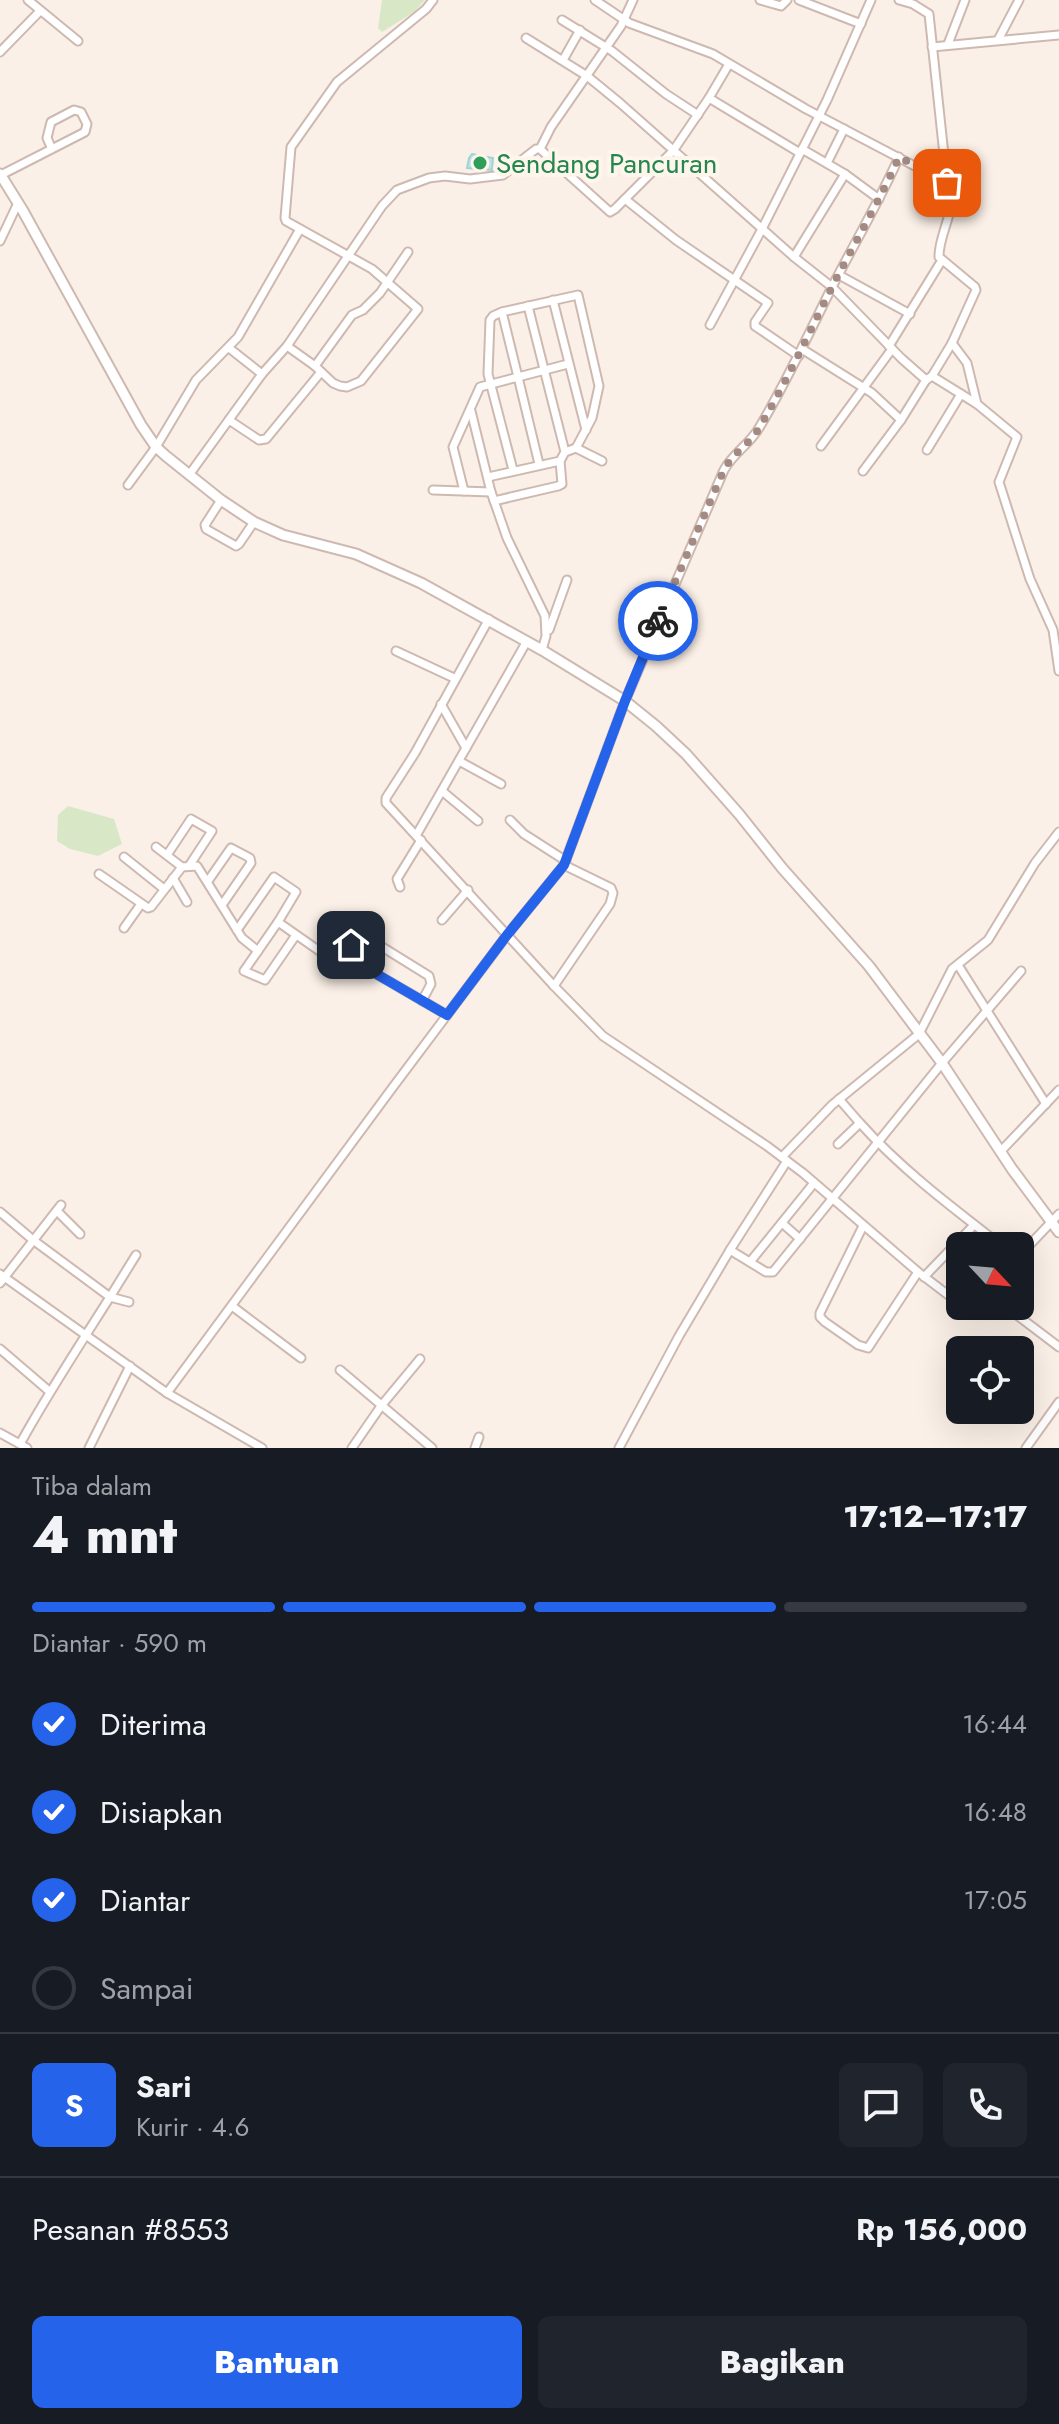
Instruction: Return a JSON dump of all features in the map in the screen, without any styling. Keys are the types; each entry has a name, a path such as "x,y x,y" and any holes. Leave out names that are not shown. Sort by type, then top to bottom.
{"street":[{"path":"28,0 78,41"},
{"path":"287,346 333,383 347,387 361,381 418,309 372,269 285,218 291,147 297,137 337,82 433,0"},
{"path":"595,0 624,21 687,43 729,64 951,187 951,202 940,240 939,257 976,288 952,343 863,471"},
{"path":"540,149 551,127 624,21 633,0"},
{"path":"760,0 781,6 787,0"},
{"path":"799,0 861,24"},
{"path":"710,325 819,116 871,0"},
{"path":"899,0 914,2 929,14 947,183"},
{"path":"948,44 965,0"},
{"path":"998,40 1019,0"},
{"path":"0,52 40,11"},
{"path":"562,20 607,47 698,115"},
{"path":"563,60 580,30"},
{"path":"932,47 1059,35"},
{"path":"526,38 587,76 832,287 890,348 929,378 977,404 1017,437 1000,484 1030,579 1053,630 1059,671"},
{"path":"540,149 608,211 615,209 673,151 729,64"},
{"path":"709,98 881,195 894,197"},
{"path":"52,149 47,138 51,122 74,110 81,112 87,124 85,132 52,149 0,175 156,447 221,500 272,532 366,558 421,583 527,641 625,701 686,754 869,966 942,1063 1059,1232"},
{"path":"827,163 844,129"},
{"path":"189,475 262,374 287,346 382,206 397,190 436,176 470,179 503,175 528,154 540,149"},
{"path":"167,1393 507,935 565,863 625,701 724,470 737,451 753,438 899,157"},
{"path":"794,257 845,174"},
{"path":"625,199 676,240 768,303 755,326 872,393 901,420"},
{"path":"0,241 18,203"},
{"path":"128,485 156,447 200,374 229,348 244,327 300,229"},
{"path":"229,420 259,440 266,439 318,369 352,315 368,307 408,252"},
{"path":"821,446 890,348 942,260"},
{"path":"839,275 910,314"},
{"path":"494,501 562,484 560,461 565,452 576,448 592,418 599,386 579,297 575,294 502,312 490,320 490,383 513,470"},
{"path":"553,300 586,431"},
{"path":"528,306 565,452"},
{"path":"502,312 539,464"},
{"path":"952,343 967,363 977,404"},
{"path":"229,348 262,374"},
{"path":"464,491 453,447 477,392 490,383 568,364"},
{"path":"927,450 961,394"},
{"path":"471,410 491,492 507,538 545,616 546,636"},
{"path":"576,448 602,461"},
{"path":"488,477 560,461"},
{"path":"433,490 491,492"},
{"path":"221,500 205,525 206,529 236,546 254,522"},
{"path":"542,650 567,580"},
{"path":"489,619 415,753 385,800 603,1036 785,1159 946,1293"},
{"path":"400,887 397,879 442,791 527,641"},
{"path":"396,651 454,678"},
{"path":"441,704 466,748"},
{"path":"459,761 501,784"},
{"path":"442,791 478,821"},
{"path":"99,874 141,904 151,907 212,831 191,819 167,855"},
{"path":"510,820 524,834 565,863 611,888 613,893 610,904 554,986"},
{"path":"619,1448 679,1336 785,1159 839,1099 919,1034 950,974 988,940 1035,863 1059,832"},
{"path":"156,847 186,866 199,867 237,930 258,951"},
{"path":"208,881 231,848 250,858 251,863 222,905"},
{"path":"124,857 164,889"},
{"path":"237,930 274,877 296,892 244,971 265,980 296,935"},
{"path":"173,878 187,902"},
{"path":"442,920 468,890"},
{"path":"124,928 141,904"},
{"path":"278,922 328,957 337,958 361,940 371,940 429,976 431,984 422,1001"},
{"path":"342,954 447,1015"},
{"path":"958,965 1046,1104"},
{"path":"730,1250 772,1273 942,1063 1021,971"},
{"path":"1001,1151 1059,1090"},
{"path":"839,1099 877,1142 983,1232"},
{"path":"838,1144 859,1122"},
{"path":"750,1262 814,1183"},
{"path":"80,1234 59,1208 2,1278 167,1393 262,1448"},
{"path":"0,1212 110,1297 129,1302"},
{"path":"1034,1241 1059,1214"},
{"path":"782,1223 800,1239"},
{"path":"863,1226 820,1317 858,1345 868,1348 921,1275 974,1225"},
{"path":"0,1433 24,1446 49,1391 136,1255"},
{"path":"232,1306 301,1358"},
{"path":"1023,1320 1059,1347"},
{"path":"0,1363 3,1352 49,1391"},
{"path":"352,1448 381,1406 420,1359"},
{"path":"89,1448 130,1366"},
{"path":"340,1370 432,1448"},
{"path":"1026,1448 1059,1402"},
{"path":"475,1448 479,1437"}],"green space":[{"path":"382,0 425,0 414,12 382,32 378,28"},
{"path":"68,806 114,819 122,844 98,856 70,849 57,841 58,815"}],"water":[{"name":"Sendang Pancuran","path":"472,154 493,158 492,170 467,168"}],"way so far":[{"path":"658,621 724,470 737,451 753,438 783,385 899,157 947,183"}],"place":[{"name":"Sendang Pancuran","path":"480,163"}],"route":[{"path":"351,945 342,954 447,1015 564,865 658,621"}]}
